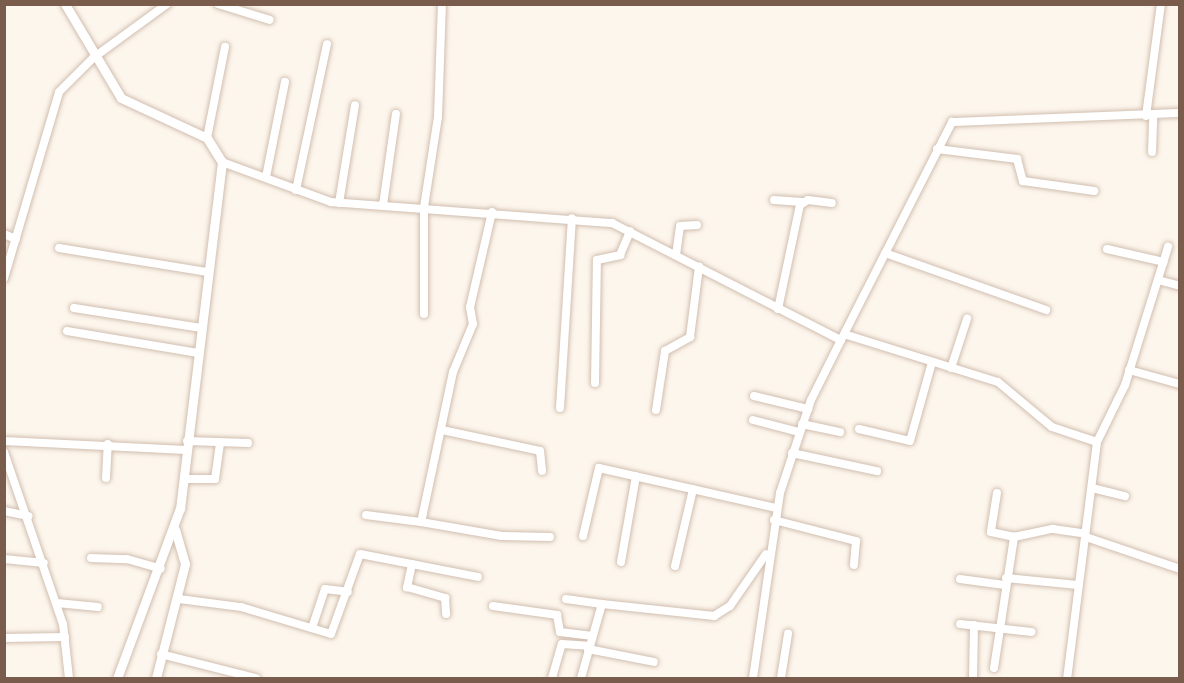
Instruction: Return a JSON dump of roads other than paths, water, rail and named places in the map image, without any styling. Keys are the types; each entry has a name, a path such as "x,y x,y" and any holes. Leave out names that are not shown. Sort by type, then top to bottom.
{"street":[{"path":"65,4 93,58 127,102 207,138 222,162 296,190 339,203 572,218 630,231 778,309 844,337 1004,385 1052,428 1097,442"},
{"path":"4,278 59,92 93,58 167,4"},
{"path":"218,4 270,20"},
{"path":"424,314 424,207 438,117 442,4"},
{"path":"1152,152 1149,116 1161,4"},
{"path":"296,190 327,44"},
{"path":"207,138 225,47"},
{"path":"266,177 285,82"},
{"path":"339,203 356,105"},
{"path":"753,678 768,551 776,508 792,453 808,410 948,126 960,118 1149,116 1179,112"},
{"path":"383,205 396,114"},
{"path":"937,149 1017,159 1025,182 1095,190"},
{"path":"117,678 175,529 184,479 222,162"},
{"path":"774,200 832,203"},
{"path":"778,309 802,202"},
{"path":"421,522 453,372 473,324 470,307 492,212"},
{"path":"560,408 572,218"},
{"path":"676,255 680,226 697,225"},
{"path":"595,383 597,260 620,255 630,231"},
{"path":"4,234 16,239"},
{"path":"1067,678 1097,442 1129,370 1168,247"},
{"path":"59,248 208,272"},
{"path":"1107,249 1164,262"},
{"path":"885,254 1046,310"},
{"path":"657,410 665,351 690,337 699,267"},
{"path":"1158,280 1179,286"},
{"path":"74,308 201,328"},
{"path":"951,368 968,319"},
{"path":"67,331 198,353"},
{"path":"859,429 910,441 932,362"},
{"path":"1129,370 1179,384"},
{"path":"754,396 808,410"},
{"path":"753,420 840,432"},
{"path":"442,430 540,451 542,471"},
{"path":"4,441 187,446 248,443"},
{"path":"184,479 215,479 220,443"},
{"path":"106,478 108,444"},
{"path":"4,452 57,603 65,637 69,678"},
{"path":"792,453 876,471"},
{"path":"583,537 597,469 776,508"},
{"path":"621,562 636,476"},
{"path":"1092,488 1125,496"},
{"path":"675,566 693,489"},
{"path":"997,493 991,532 1014,537 1050,530 1084,535 1179,569"},
{"path":"4,511 28,516"},
{"path":"366,515 502,536 550,537"},
{"path":"774,520 856,541 854,565"},
{"path":"156,678 161,654 179,599 185,552 175,529"},
{"path":"994,668 1005,581 1014,537"},
{"path":"566,599 714,616 730,606 768,551"},
{"path":"179,599 241,607 333,633 360,554 478,577"},
{"path":"92,558 127,559 161,569"},
{"path":"4,559 44,563"},
{"path":"412,564 406,585 445,598 446,614"},
{"path":"960,579 1078,585"},
{"path":"312,628 325,589 348,592"},
{"path":"57,603 98,607"},
{"path":"581,678 602,603"},
{"path":"493,606 556,615 560,632 591,636"},
{"path":"960,624 1032,632"},
{"path":"973,678 974,625"},
{"path":"781,678 788,634"},
{"path":"4,638 65,637"},
{"path":"552,678 562,644 654,662"},
{"path":"161,654 251,678"}]}
